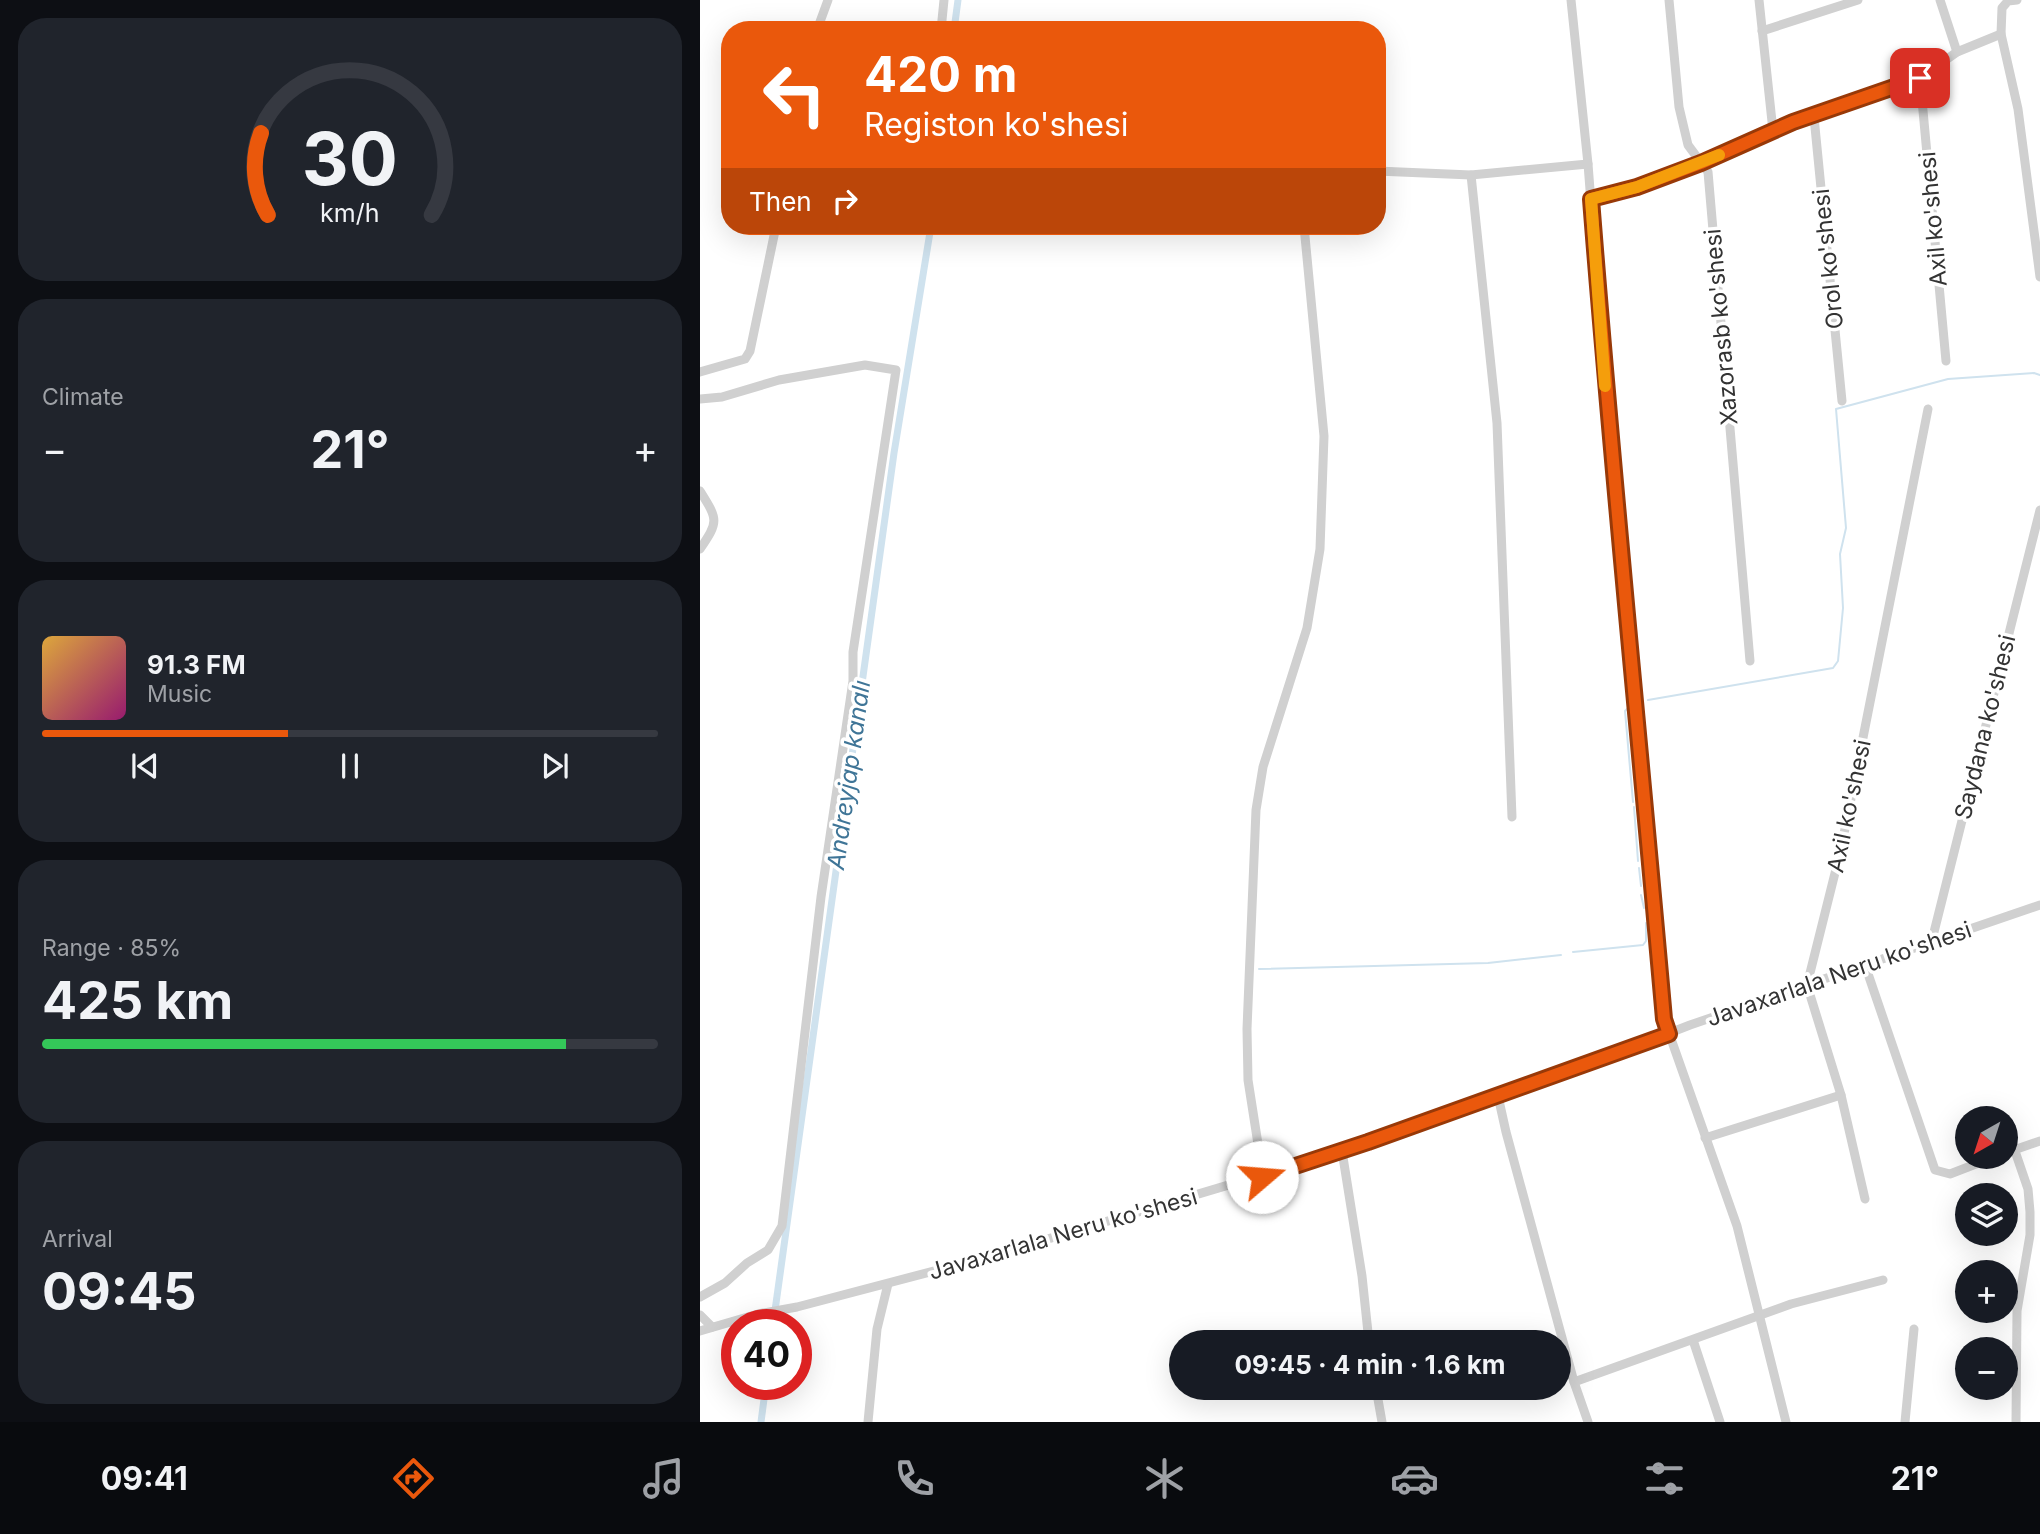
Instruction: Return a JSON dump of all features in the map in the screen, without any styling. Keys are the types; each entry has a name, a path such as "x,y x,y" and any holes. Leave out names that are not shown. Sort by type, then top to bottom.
{"street":[{"path":"820,21 828,0"},
{"path":"942,21 944,0"},
{"path":"1571,0 1664,1019 1737,1226 1786,1422"},
{"name":"Xazorasb ko'shesi","path":"1669,0 1679,107 1688,145 1708,172 1750,661"},
{"path":"1759,0 1773,131"},
{"path":"1762,32 1858,0"},
{"path":"1940,0 1957,52"},
{"path":"2017,0 2008,1 2002,8 2001,34 2018,109 2040,278"},
{"path":"1591,199 1637,187 1701,163 1793,122 1814,117 1920,78 1957,52 2001,34"},
{"name":"Axil ko'shesi","path":"1920,78 1946,361"},
{"name":"Orol ko'shesi","path":"1814,117 1842,401"},
{"path":"1386,172 1471,175 1588,164"},
{"path":"1471,175 1497,423 1512,817"},
{"path":"700,372 745,359 750,351 774,235"},
{"path":"1262,1177 1248,1080 1247,1029 1256,810 1263,767 1307,628 1320,548 1324,436 1305,235"},
{"path":"700,398 722,397 779,380 865,365 896,370 853,652 853,681 821,897 782,1226 768,1250 747,1263 725,1283 700,1297"},
{"name":"Axil ko'shesi","path":"1808,985 1841,849 1928,409"},
{"path":"700,491 715,517 713,530 700,549"},
{"name":"Saydana ko'shesi","path":"1931,944 2040,510"},
{"name":"Javaxarlala Neru ko'shesi","path":"700,1331 758,1314 888,1284 1262,1177 2040,905"},
{"path":"1865,965 1935,1170 1950,1174 1963,1169"},
{"path":"1808,985 1841,1095 1865,1199"},
{"path":"1705,1138 1841,1095"},
{"path":"1498,1096 1574,1382 1588,1422"},
{"path":"2018,1148 2040,1140"},
{"path":"1342,1151 1368,1330"},
{"path":"2016,1422 2017,1311 2030,1236 2028,1189 2018,1160"},
{"path":"1574,1382 1791,1304 1883,1280"},
{"path":"868,1422 877,1329 888,1284"},
{"path":"700,1315 712,1327"},
{"path":"1905,1422 1914,1329"},
{"path":"1693,1340 1720,1422"},
{"path":"1378,1400 1382,1422"}],"waterway":[{"name":"Andreyjap kanalı","path":"955,21 958,0"},
{"name":"Andreyjap kanalı","path":"775,1309 894,453 930,235"},
{"path":"1648,700 1833,668 1838,661 1843,608 1840,554 1846,528 1836,409 1948,379 2034,373 2040,375"},
{"path":"1630,706 1625,711 1633,802"},
{"path":"1634,807 1638,861"},
{"path":"1639,868 1641,886"},
{"path":"1641,895 1644,908"},
{"path":"1573,952 1643,945 1646,941 1646,923"},
{"path":"1259,969 1488,963 1561,955"},
{"name":"Andreyjap kanalı","path":"761,1422 764,1400"}],"slow traffic":[{"path":"1605,386 1591,199 1637,187 1719,155"}],"route":[{"path":"1262,1177 1582,1067 1669,1034 1664,1019 1653,912 1607,408 1591,199 1637,187 1701,163 1793,122 1814,117 1920,78"}]}
